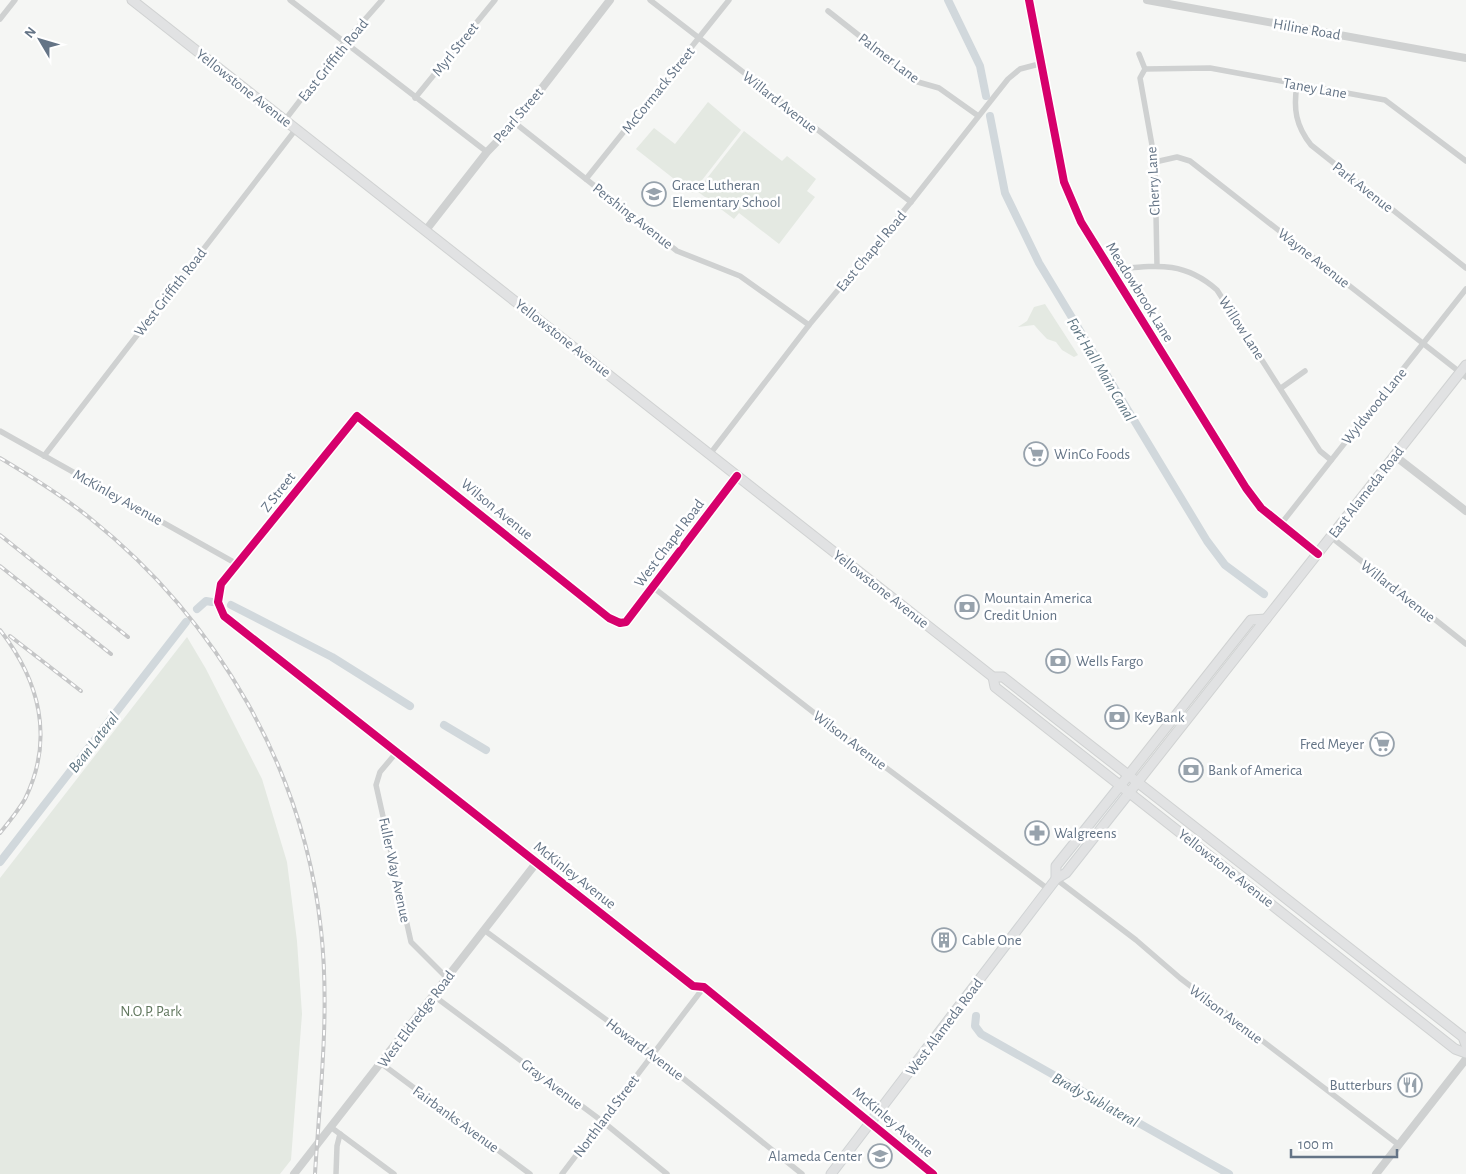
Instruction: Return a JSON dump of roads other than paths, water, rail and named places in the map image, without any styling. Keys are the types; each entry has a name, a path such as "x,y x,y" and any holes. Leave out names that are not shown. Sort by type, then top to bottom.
{"main road":[{"name":"Yellowstone Avenue","path":"132,0 993,677 1003,677 1394,981 1463,1037 1466,1045"},
{"name":"East Alameda Road","path":"1138,782 1330,537 1464,372"},
{"name":"East Alameda Road","path":"1120,786 1251,620 1266,619"},
{"name":"Yellowstone Avenue","path":"993,677 995,687 1401,1007 1455,1048 1466,1053"},
{"name":"West Alameda Road","path":"831,1174 1048,889 1056,879 1066,873 1138,782"},
{"name":"West Alameda Road","path":"1056,879 1056,866 1120,786"}],"street":[{"path":"0,19 14,0"},
{"path":"290,0 487,152"},
{"name":"East Griffith Road","path":"285,120 346,42 382,0"},
{"name":"Myrl Street","path":"415,98 495,0"},
{"name":"Pearl Street","path":"426,230 487,152 515,123 610,0"},
{"name":"Willard Avenue","path":"650,0 911,202"},
{"name":"McCormack Street","path":"586,179 729,0"},
{"name":"Meadowbrook Lane","path":"1029,0 1043,63 1064,182 1081,222 1246,488 1261,508 1318,554"},
{"name":"Hiline Road","path":"1147,0 1466,58"},
{"name":"Palmer Lane","path":"828,12 918,82 939,88 978,115"},
{"path":"1140,54 1145,69"},
{"name":"East Chapel Road","path":"710,454 809,325 911,202 1008,79 1020,69 1043,63"},
{"name":"Taney Lane","path":"1145,69 1210,68 1385,100 1466,161"},
{"name":"Cherry Lane","path":"1145,69 1140,78 1155,162 1157,266"},
{"name":"Park Avenue","path":"1297,85 1294,103 1296,118 1302,133 1311,145 1466,268"},
{"name":"Pershing Avenue","path":"515,123 677,251 740,276 809,325"},
{"name":"West Griffith Road","path":"44,456 296,129"},
{"name":"Wayne Avenue","path":"1155,162 1176,157 1190,161 1464,372"},
{"name":"Willow Lane","path":"1110,270 1157,266 1186,269 1205,278 1218,290 1320,450 1331,460"},
{"name":"Wyldwood Lane","path":"1281,524 1466,289"},
{"path":"1280,388 1305,371"},
{"name":"Z Street","path":"221,584 357,416"},
{"name":"Wilson Avenue","path":"357,416 609,618 620,623"},
{"name":"McKinley Avenue","path":"0,430 237,564"},
{"path":"1395,456 1466,512"},
{"name":"West Chapel Road","path":"620,623 630,617 654,588 737,476"},
{"name":"Willard Avenue","path":"1330,537 1466,644"},
{"name":"McKinley Avenue","path":"221,584 218,602 224,616 693,986 704,987 933,1174"},
{"name":"Wilson Avenue","path":"654,588 849,740 1048,889"},
{"name":"Fuller Way Avenue","path":"396,753 380,772 376,785 411,942 447,978"},
{"name":"West Eldredge Road","path":"294,1174 382,1064 537,862"},
{"name":"Wilson Avenue","path":"1056,879 1136,940 1180,978 1399,1145"},
{"name":"Howard Avenue","path":"484,930 653,1054 802,1174"},
{"name":"Northland Street","path":"562,1174 704,987"},
{"name":"Gray Avenue","path":"434,996 602,1121 668,1174"},
{"path":"1376,1174 1466,1059"},
{"name":"Fairbanks Avenue","path":"382,1064 530,1174"},
{"path":"332,1128 394,1174"},
{"path":"336,1174 337,1146 340,1134"}],"waterway":[{"name":"Fort Hall Main Canal","path":"948,0 980,66 986,96"},
{"name":"Fort Hall Main Canal","path":"990,116 1005,193 1039,263 1207,541 1225,565 1264,594"},
{"name":"Bean Lateral","path":"197,609 206,601 212,602"},
{"name":"Bean Lateral","path":"231,605 332,657 410,706"},
{"name":"Bean Lateral","path":"0,862 186,622"},
{"name":"Bean Lateral","path":"444,725 486,750"},
{"name":"Brady Sublateral","path":"976,1016 975,1026 981,1034 1229,1174"}],"railway":[{"path":"0,458 47,487 91,519 136,559 178,603 215,651 247,702 274,756 296,812 311,870 324,960 324,1021 315,1174"},
{"path":"0,535 128,637"},
{"path":"0,566 111,654"},
{"path":"0,630 14,649 25,669 33,689 41,732 34,776 25,799 0,833"},
{"path":"10,636 81,691"}],"place":[{"name":"Grace Lutheran Elementary School","path":"654,194"},
{"name":"WinCo Foods","path":"1036,454"},
{"name":"Mountain America Credit Union","path":"967,607"},
{"name":"Wells Fargo","path":"1058,661"},
{"name":"KeyBank","path":"1117,717"},
{"name":"Fred Meyer","path":"1382,744"},
{"name":"Bank of America","path":"1191,770"},
{"name":"Walgreens","path":"1037,833"},
{"name":"Cable One","path":"944,940"},
{"name":"Butterburs","path":"1410,1085"},
{"name":"Alameda Center","path":"880,1156"}],"park label":[{"name":"N.O.P. Park","path":"151,1011"}]}
